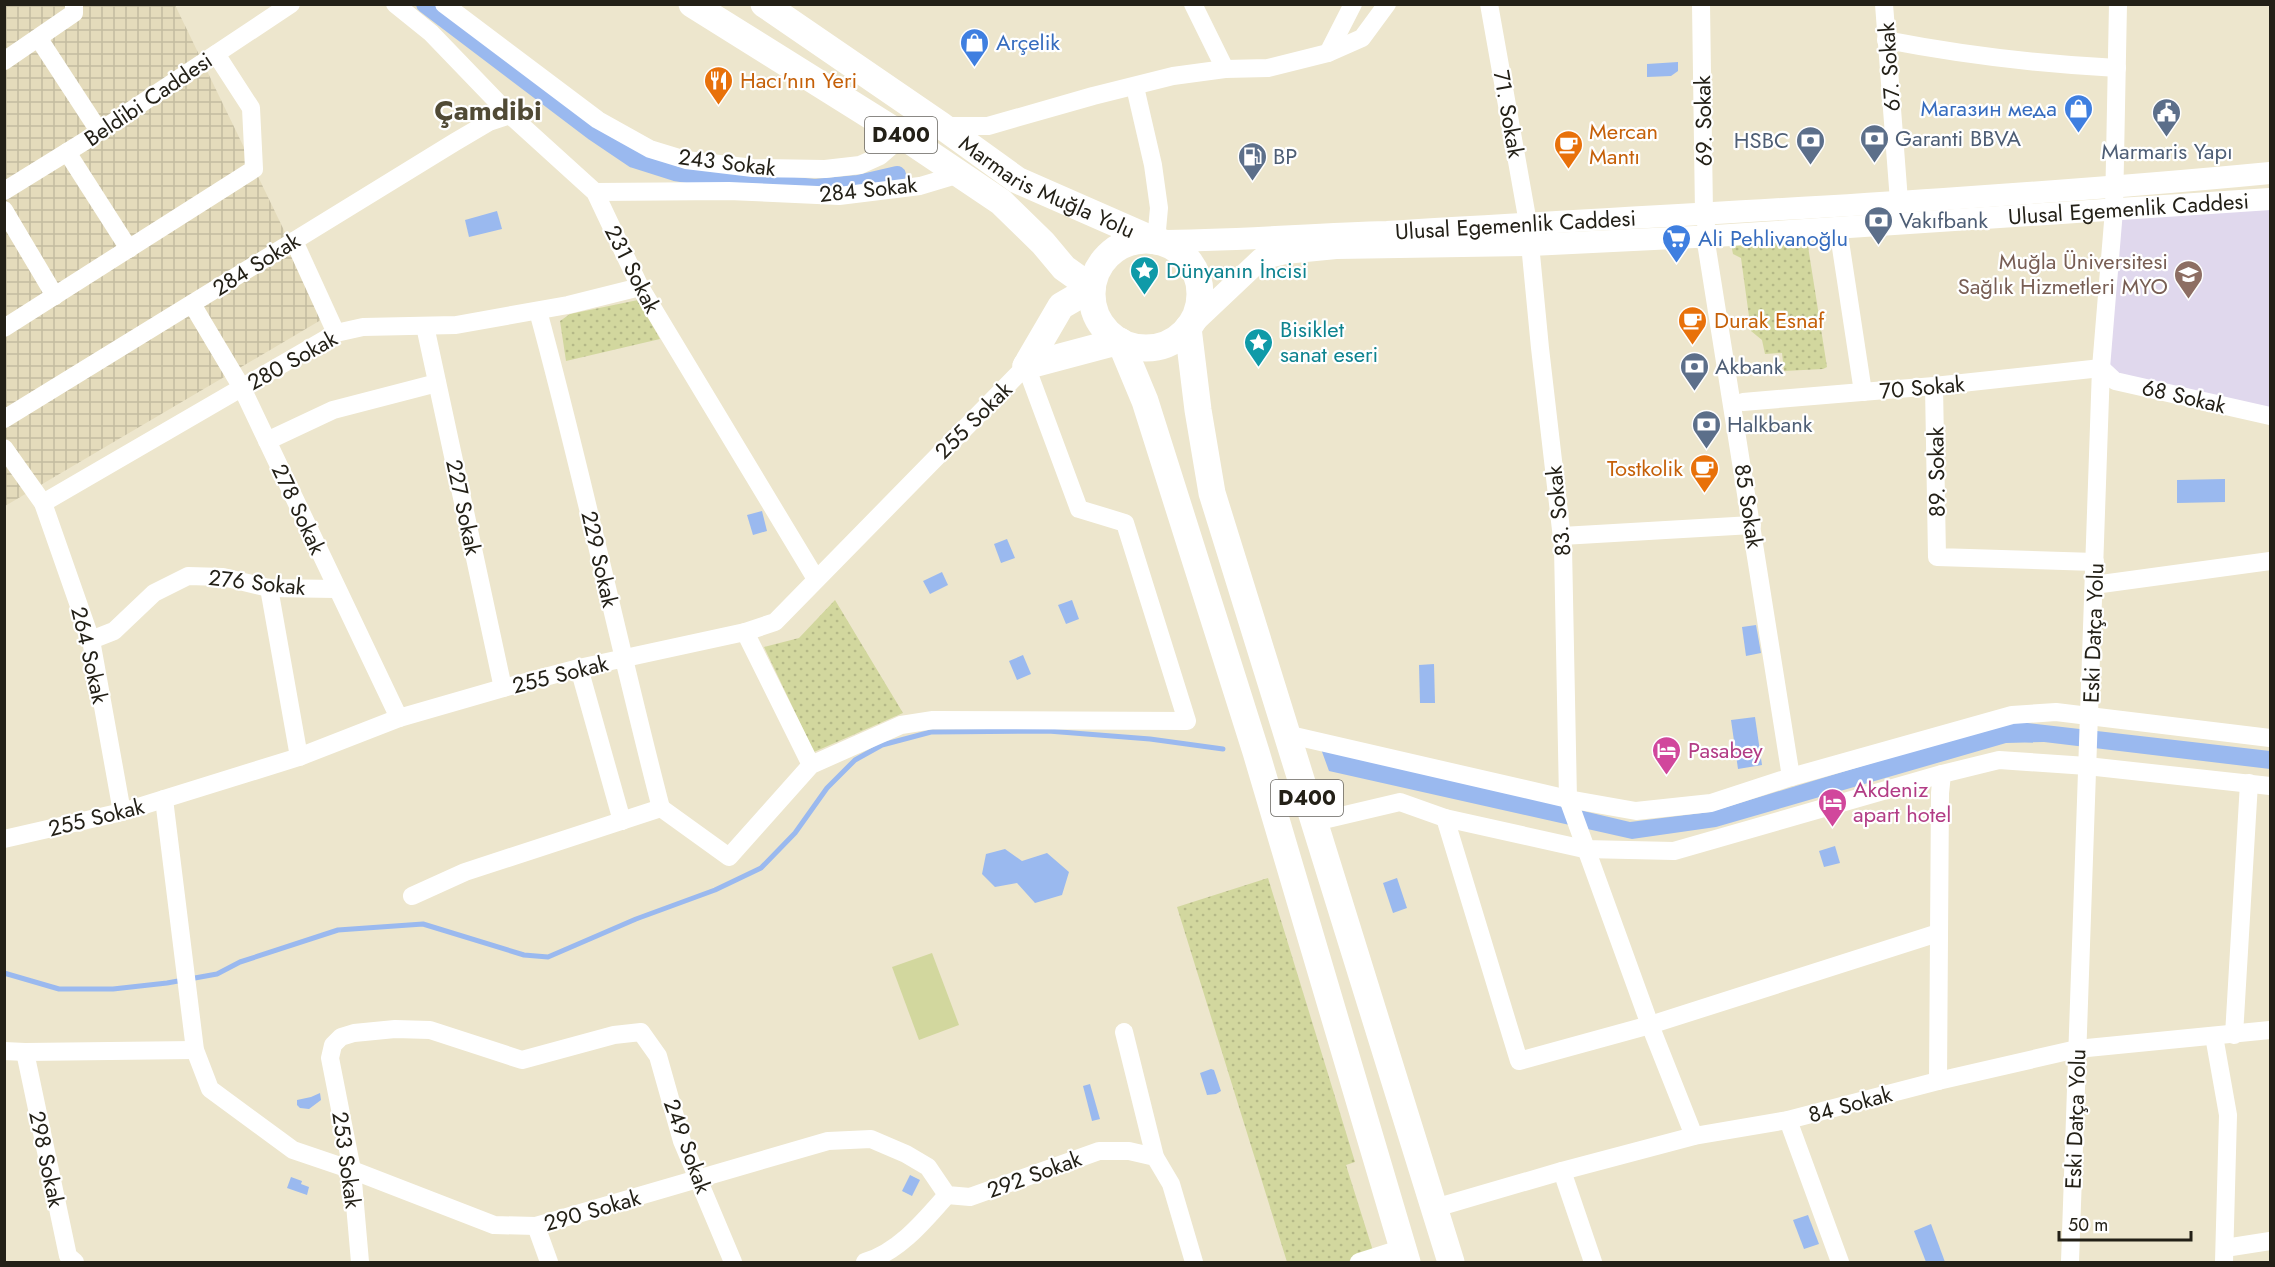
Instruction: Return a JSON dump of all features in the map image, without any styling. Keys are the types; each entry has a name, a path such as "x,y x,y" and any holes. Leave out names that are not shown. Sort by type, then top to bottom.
{"highway":[{"name":"D400","path":"692,4 903,136 1001,202 1065,268 1092,288 1093,305 1099,321 1110,335 1120,341 1145,401 1256,752 1405,1255"},
{"name":"Marmaris Muğla Yolu","path":"764,4 1017,180 1156,241"},
{"path":"1026,366 1061,306 1092,288 1097,271 1107,256 1121,246 1137,241 1156,241"},
{"name":"D400","path":"1156,241 1173,247 1187,259 1196,275 1200,293 1197,312 1188,328 1198,410 1212,493 1451,1263"},
{"path":"1026,366 1058,356 1090,351 1120,341 1142,348 1159,347 1175,339 1188,328"}],"main road":[{"name":"Ulusal Egemenlik Caddesi","path":"1188,328 1261,259 1285,253 1530,234 1704,213 2115,188 2271,173"},
{"name":"Ulusal Egemenlik Caddesi","path":"1156,241 1227,241 1306,234 1710,236 2271,199"}],"street":[{"path":"4,60 39,39 74,13 74,4"},
{"name":"Beldibi Caddesi","path":"4,191 66,153 291,4"},
{"name":"231 Sokak","path":"395,4 432,33 510,115 595,192 640,287 816,579"},
{"name":"243 Sokak","path":"444,4 598,120 650,149 686,160 753,168 825,170 860,165 880,156 903,136"},
{"path":"1193,4 1225,69"},
{"path":"942,126 988,126 1173,76 1225,69 1268,68 1328,53 1362,38 1387,4"},
{"name":"71. Sokak","path":"1489,4 1530,234"},
{"name":"69. Sokak","path":"1701,4 1704,213 1710,236"},
{"name":"67. Sokak","path":"1884,4 1899,201"},
{"name":"Eski Datça Yolu","path":"2070,1263 2101,368 2115,188 2118,4"},
{"path":"1328,53 1352,6"},
{"path":"39,39 99,131"},
{"path":"1887,40 1947,52 2050,65 2116,68"},
{"path":"4,328 254,169 251,108 216,54"},
{"path":"1135,87 1153,165 1159,207 1156,241"},
{"name":"284 Sokak","path":"4,419 489,122 510,115"},
{"path":"66,153 129,249"},
{"name":"284 Sokak","path":"595,192 729,192 839,196 920,186 960,174"},
{"path":"4,210 55,296"},
{"path":"1838,228 1863,392"},
{"name":"83. Sokak","path":"1530,234 1562,536 1568,801 1650,1025 1695,1136"},
{"name":"85 Sokak","path":"1710,236 1743,402 1787,682 1797,776"},
{"name":"85 Sokak","path":"1710,236 1752,525 1797,776"},
{"path":"294,240 336,333"},
{"name":"280 Sokak","path":"43,503 336,333 363,327 456,325 568,305 640,287"},
{"name":"278 Sokak","path":"192,304 242,388 399,718"},
{"name":"229 Sokak","path":"538,311 591,515 623,659 661,808"},
{"name":"227 Sokak","path":"425,326 503,688"},
{"path":"412,896 465,872 661,808 729,857 811,765 901,725 933,720 1187,721 1125,523 1079,508 1026,366"},
{"name":"255 Sokak","path":"4,839 122,812 298,757 399,718 503,688 579,668 745,632 775,622 1026,366"},
{"name":"70 Sokak","path":"1743,402 1934,386 2101,368"},
{"name":"68 Sokak","path":"2101,368 2115,381 2271,416"},
{"path":"267,441 333,410 438,383"},
{"name":"89. Sokak","path":"1934,386 1937,557 2095,562"},
{"name":"264 Sokak","path":"4,448 43,503 91,640 122,812"},
{"path":"1562,536 1752,525"},
{"path":"2094,585 2271,561"},
{"name":"276 Sokak","path":"91,640 114,631 154,593 188,576 224,577 269,588 336,589"},
{"path":"269,588 298,757"},
{"path":"745,632 811,765"},
{"path":"579,668 622,821"},
{"path":"1286,734 1568,801 1636,811 1712,803 1797,776 2012,715 2056,712 2090,720 2271,738"},
{"path":"1315,822 1400,802 1445,818 1584,849 1674,851 1942,774 1999,760 2088,760 2271,786"},
{"path":"1938,1081 1938,933 1942,774"},
{"path":"2234,1035 2249,783"},
{"name":"290 Sokak","path":"164,799 195,1050 210,1089 293,1150 352,1170 494,1225 536,1226 828,1141 871,1139 906,1154 928,1167 947,1195"},
{"path":"1445,818 1519,1061 1650,1025 1938,933"},
{"name":"249 Sokak","path":"330,1058 333,1045 341,1037 365,1032 430,1030 522,1060 614,1035 641,1032 658,1056 682,1141 733,1263"},
{"name":"84 Sokak","path":"1435,1208 1695,1136 1788,1120 1938,1081 2077,1049 2271,1030"},
{"path":"1124,1032 1155,1157 1171,1184 1194,1263"},
{"path":"2214,1036 2228,1115 2224,1255 2271,1241"},
{"path":"4,1051 195,1050"},
{"name":"298 Sokak","path":"25,1052 68,1256 75,1263"},
{"name":"253 Sokak","path":"330,1058 352,1170 360,1263"},
{"path":"1788,1120 1840,1263"},
{"name":"292 Sokak","path":"947,1195 970,1197 1099,1151 1129,1151 1155,1157"},
{"path":"1562,1171 1593,1263"},
{"path":"865,1263 876,1259 919,1227 947,1195"},
{"path":"536,1226 549,1263"},
{"path":"1359,1263 1405,1255"}],"shaded area":[{"path":"4,5 175,5 326,317 5,506"},
{"name":"Muğla Üniversitesi Sağlık Hizmetleri MYO","path":"2270,199 2270,416 2101,368 2114,210"}],"green space":[{"path":"1807,240 1827,367 1784,371 1782,353 1765,354 1762,340 1751,331 1741,258 1733,254 1731,244"},
{"path":"638,300 660,339 566,361 560,321 570,314"},
{"path":"835,600 903,713 814,752 764,647 799,638"},
{"path":"1268,878 1355,1162 1346,1165 1374,1254 1345,1262 1287,1262 1177,907"},
{"path":"932,953 959,1025 919,1040 892,967"}],"water":[{"path":"1678,62 1678,71 1671,76 1647,77 1647,64"},
{"path":"497,211 502,229 469,237 465,220"},
{"path":"2225,479 2225,502 2177,503 2177,480"},
{"path":"762,511 767,531 753,535 747,515"},
{"path":"1007,539 1015,558 1001,563 994,544"},
{"path":"942,572 948,585 930,594 923,581"},
{"path":"1072,600 1079,619 1066,624 1058,605"},
{"path":"1756,625 1761,653 1746,656 1742,627"},
{"path":"1023,655 1031,674 1017,680 1009,661"},
{"path":"1434,664 1435,703 1420,703 1419,665"},
{"path":"1755,717 1762,765 1738,769 1731,720"},
{"path":"2011,721 2270,751 2270,769 2044,742 2006,743 1716,827 1632,839 1329,771 1321,749 1630,822 1710,812"},
{"path":"1835,846 1840,863 1824,867 1819,851"},
{"path":"1005,849 1022,861 1047,853 1069,872 1062,895 1035,903 1017,883 995,887 982,874 986,854"},
{"path":"1397,878 1407,908 1393,913 1383,883"},
{"path":"1214,1070 1221,1091 1207,1095 1200,1073"},
{"path":"1090,1084 1100,1119 1092,1121 1083,1086"},
{"path":"320,1093 321,1100 309,1109 300,1108 297,1105 297,1100"},
{"path":"910,1175 920,1180 912,1196 902,1191"},
{"path":"291,1177 302,1181 301,1184 309,1187 307,1195 287,1188"},
{"path":"1808,1215 1819,1244 1804,1249 1793,1220"},
{"path":"1931,1224 1945,1262 1926,1262 1914,1231"}],"waterway":[{"path":"425,4 594,132 634,159 675,172 720,179 815,188 858,184 897,175"},
{"path":"4,973 59,989 113,989 167,983 217,974 240,962 338,930 423,924 524,955 548,957 636,919 715,890 761,868 795,833 827,788 855,760 882,745 931,732 1048,731 1150,739 1223,749"}],"place":[{"name":"Arçelik","path":"975,68"},
{"name":"Hacı'nın Yeri","path":"719,106"},
{"name":"Магазин меда","path":"2078,134"},
{"name":"Marmaris Yapı","path":"2167,138"},
{"name":"Garanti BBVA","path":"1874,164"},
{"name":"HSBC","path":"1810,166"},
{"name":"Mercan Mantı","path":"1568,170"},
{"name":"BP","path":"1252,182"},
{"name":"Vakıfbank","path":"1878,246"},
{"name":"Ali Pehlivanoğlu","path":"1677,264"},
{"name":"Dünyanın İncisi","path":"1145,296"},
{"name":"Muğla Üniversitesi Sağlık Hizmetleri MYO","path":"2189,300"},
{"name":"Durak Esnaf","path":"1693,346"},
{"name":"Bisiklet sanat eseri","path":"1259,368"},
{"name":"Akbank","path":"1694,392"},
{"name":"Halkbank","path":"1706,450"},
{"name":"Tostkolik","path":"1704,494"},
{"name":"Pasabey","path":"1667,776"},
{"name":"Akdeniz apart hotel","path":"1832,828"}],"district":[{"name":"Çamdibi","path":"488,110"}]}
